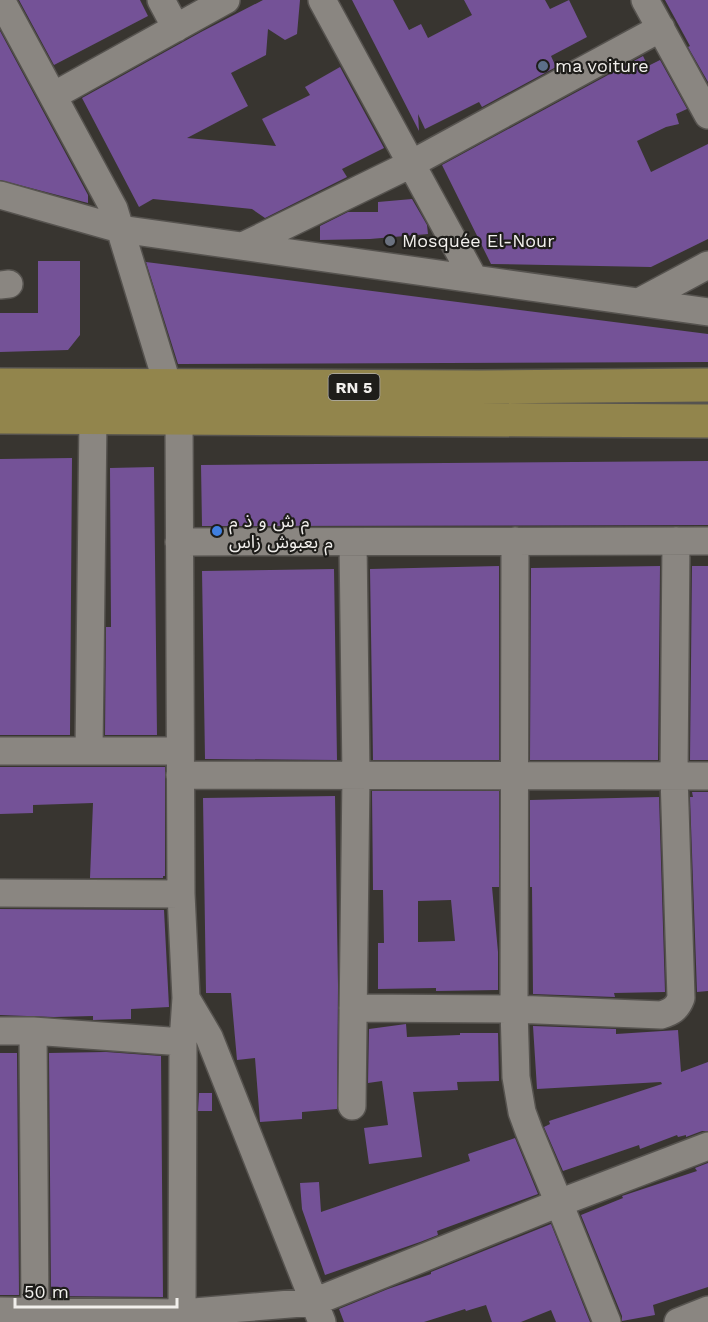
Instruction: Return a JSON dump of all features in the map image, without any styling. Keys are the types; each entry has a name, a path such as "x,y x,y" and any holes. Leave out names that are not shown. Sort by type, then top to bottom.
{"main road":[{"name":"RN 5","path":"0,385 480,387 708,385"},
{"name":"RN 5","path":"0,417 708,421"}],"street":[{"path":"1,0 114,209 168,386"},
{"path":"161,0 176,27"},
{"path":"53,96 226,0"},
{"path":"322,0 474,279"},
{"path":"645,0 708,115"},
{"path":"243,246 411,164 661,28"},
{"path":"0,195 120,229 708,312"},
{"path":"639,302 708,265"},
{"path":"89,751 93,417"},
{"path":"179,418 181,894 186,998 183,1042 182,1313"},
{"path":"515,541 514,1009 516,1077 522,1112 529,1131 607,1322"},
{"path":"353,1008 514,1009 661,1015 671,1012 678,1006 681,998 674,776 676,541"},
{"path":"179,542 708,541"},
{"path":"352,1106 356,775 353,542"},
{"path":"0,751 89,751 180,763 356,775 708,776"},
{"path":"0,893 181,894"},
{"path":"186,998 209,1037 318,1312"},
{"path":"0,1031 183,1042"},
{"path":"33,1032 35,1311"},
{"path":"0,1311 318,1312 560,1203 708,1146"},
{"path":"678,1322 708,1310"}],"building":[{"path":"19,0 140,0 148,16 54,65"},
{"path":"263,0 300,0 297,34 285,40 268,29 266,55 231,73 248,106 187,138 276,146 262,119 310,95 305,87 340,67 384,148 342,169 347,177 265,218 252,209 153,199 139,207 82,98"},
{"path":"352,0 393,0 409,30 421,24 428,38 472,15 464,0 545,0 550,9 569,0 587,37 551,56 556,67 482,107 479,102 425,129 418,114 419,131"},
{"path":"665,0 708,0 708,82 688,47 690,46"},
{"path":"0,31 88,195 88,203 0,180"},
{"path":"643,56 648,66 660,60 687,109 676,114 679,124 666,127 637,141 651,172 708,144 708,239 651,267 491,264 442,165"},
{"path":"412,199 427,225 428,234 320,240 320,226 348,212 378,212 378,202"},
{"path":"38,261 80,261 80,335 68,350 0,352 0,313 38,313"},
{"path":"146,262 708,334 708,362 178,364"},
{"path":"72,458 70,735 0,735 0,459"},
{"path":"708,461 708,525 202,526 201,465"},
{"path":"154,467 157,735 105,735 106,627 111,627 110,468"},
{"path":"499,566 499,760 373,760 370,569"},
{"path":"660,566 658,760 530,760 531,568"},
{"path":"692,566 708,566 708,760 690,760"},
{"path":"334,569 337,760 205,759 202,571"},
{"path":"0,767 165,767 165,876 163,878 90,878 93,803 33,805 33,813 0,814"},
{"path":"372,791 499,791 499,887 492,887 498,952 498,990 378,989 378,943 384,943 383,890 373,890","holes":["451,900 455,941 418,942 418,901"]},
{"path":"692,792 708,792 708,991 697,992 690,797 693,797"},
{"path":"335,796 337,1109 302,1112 302,1119 260,1122 255,1058 237,1060 231,993 206,993 203,798"},
{"path":"659,797 665,992 614,993 615,997 533,994 530,800"},
{"path":"0,909 164,910 169,1007 131,1009 131,1019 93,1020 93,1016 0,1015"},
{"path":"406,1024 407,1037 498,1033 499,1081 457,1082 458,1090 413,1092 422,1157 369,1164 364,1128 388,1125 382,1081 368,1083 369,1029"},
{"path":"533,1026 616,1029 616,1034 678,1030 681,1072 708,1062 708,1131 686,1137 686,1135 678,1137 677,1135 640,1149 639,1145 563,1171 544,1127 550,1124 549,1121 662,1084 661,1082 537,1089"},
{"path":"106,1052 161,1056 163,1297 51,1296 49,1053"},
{"path":"0,1053 17,1053 19,1295 0,1295"},
{"path":"199,1093 212,1093 212,1111 198,1111"},
{"path":"515,1138 538,1194 437,1231 438,1235 420,1242 325,1275 302,1209 300,1183 319,1182 321,1212 470,1161 468,1154"},
{"path":"708,1163 708,1287 653,1305 655,1315 622,1321 622,1316 581,1215 623,1198 622,1196 697,1171 695,1168"},
{"path":"551,1224 590,1322 556,1322 551,1310 521,1322 492,1322 486,1305 424,1322 344,1322 339,1309"}],"place":[{"name":"ma voiture","path":"543,66"},
{"name":"Mosquée El-Nour","path":"390,241"},
{"name":"م ش و ذ م م بعبوش زاس","path":"217,531"}]}
